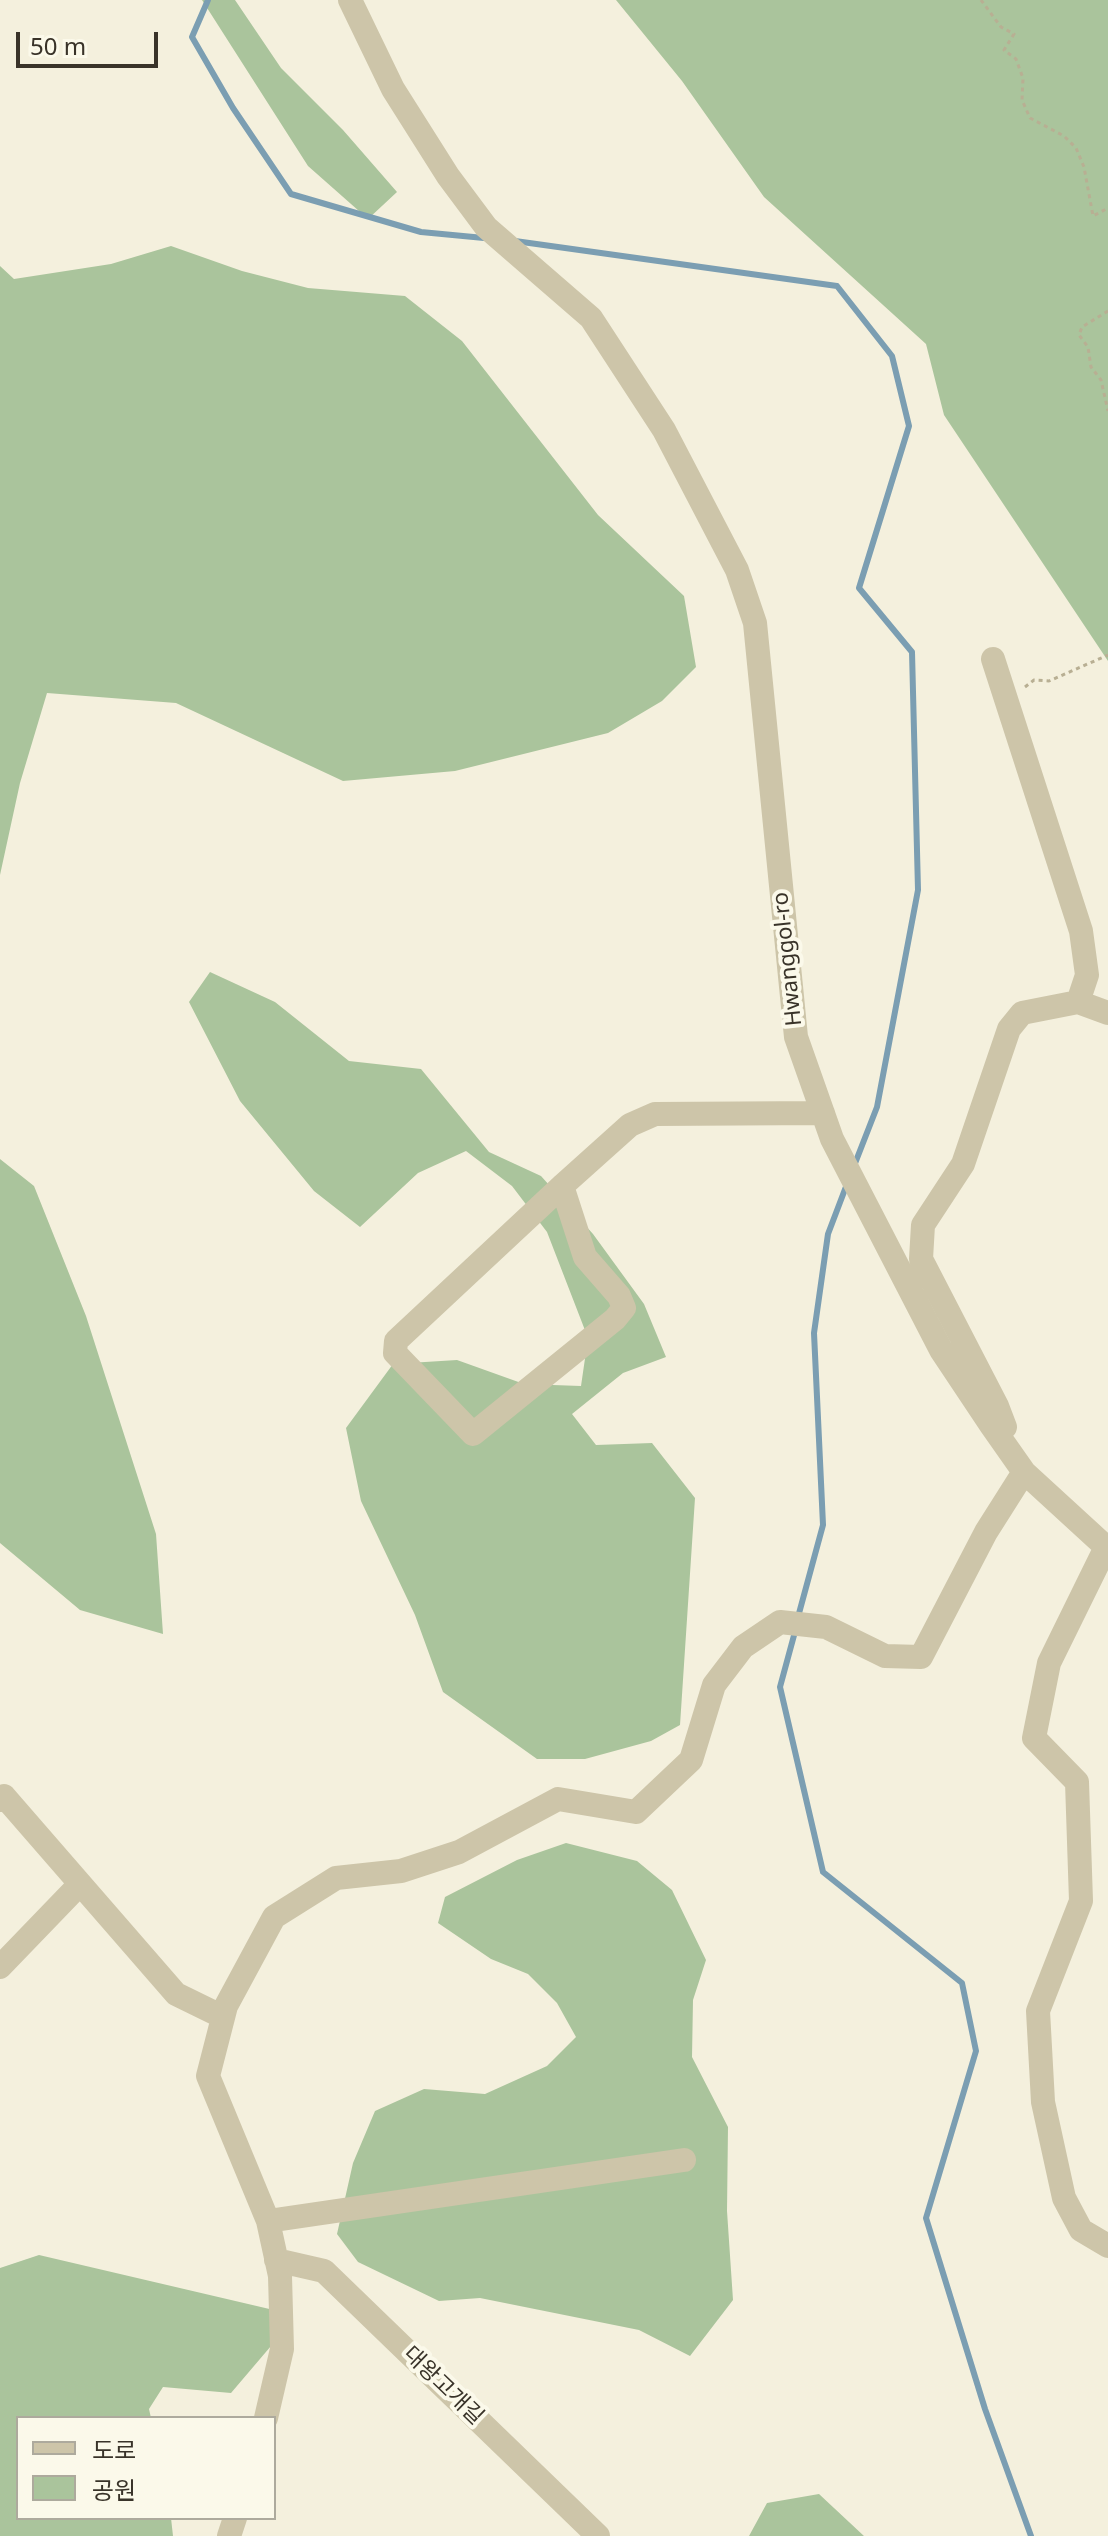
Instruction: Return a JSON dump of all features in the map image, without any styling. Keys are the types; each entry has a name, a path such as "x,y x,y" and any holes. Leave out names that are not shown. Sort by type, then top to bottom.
{"street":[{"name":"Hwanggol-ro","path":"350,0 393,89 448,176 486,227 591,318 664,430 737,570 755,623 796,1037 832,1139 941,1350 1020,1467 1107,1548"},
{"path":"993,659 1081,931 1087,975 1078,1002"},
{"path":"266,2416 282,2349 280,2276 268,2221 208,2076 223,2017 274,1917 336,1878 401,1871 459,1852 558,1799 636,1812 691,1760 714,1685 743,1647 780,1622 826,1627 885,1656 921,1657 1020,1467 997,1406 921,1259 923,1225 963,1164 1009,1029 1022,1013 1078,1002 1108,1013"},
{"path":"562,1186 585,1257 619,1296 624,1308 615,1319 473,1434 395,1353 396,1341 562,1186 630,1125 655,1114 823,1113"},
{"path":"1107,1548 1049,1663 1034,1738 1077,1782 1081,1901 1038,2011 1043,2102 1064,2198 1081,2230 1108,2246"},
{"path":"0,1800 4,1796 176,1994 223,2017"},
{"path":"0,1967 80,1884"},
{"path":"268,2221 684,2160"},
{"name":"대왕고개길","path":"276,2260 324,2271 598,2536"}],"path":[{"path":"981,0 1001,27 1014,34 1004,50 1016,59 1023,78 1022,100 1030,118 1064,136 1076,148 1084,167 1093,216 1108,208"},
{"path":"1108,311 1082,327 1079,335 1088,347 1091,367 1101,380 1108,411"},
{"path":"1008,701 1034,680 1049,681 1108,655"}],"green space":[{"path":"202,0 235,0 281,68 343,130 397,192 368,219 308,166"},
{"path":"616,0 1108,0 1108,661 944,415 926,344 764,197 682,81"},
{"path":"171,246 242,271 308,288 405,296 462,341 598,515 684,596 696,667 662,701 608,733 455,771 343,781 176,703 47,693 20,783 0,875 0,266 14,279 111,264"},
{"path":"210,972 275,1002 349,1061 421,1069 489,1152 541,1176 593,1234 644,1304 666,1357 623,1373 572,1414 596,1445 652,1443 695,1498 680,1725 651,1741 585,1759 537,1759 443,1692 415,1615 361,1501 346,1428 393,1364 457,1360 524,1384 581,1386 588,1338 547,1232 512,1186 466,1151 418,1173 360,1227 314,1191 240,1101 189,1002"},
{"path":"0,1159 34,1186 86,1316 156,1534 163,1634 80,1610 0,1543"},
{"path":"566,1843 637,1861 672,1890 706,1960 693,2000 692,2057 728,2127 727,2211 733,2300 690,2356 639,2330 480,2298 439,2301 358,2262 337,2234 353,2163 375,2111 424,2089 485,2094 547,2066 576,2037 557,2003 528,1974 491,1959 438,1923 445,1897 517,1860"},
{"path":"39,2255 278,2311 271,2346 231,2393 163,2387 149,2409 151,2416 16,2416 16,2520 171,2520 173,2536 0,2536 0,2268"},
{"path":"819,2494 864,2536 749,2536 767,2503"}],"waterway":[{"path":"208,0 192,37 233,108 291,194 421,232 484,238"},
{"path":"515,241 837,286 892,356 909,426 859,588 912,652 918,890 877,1107 854,1166"},
{"path":"798,1617 823,1525 814,1333 828,1234 847,1184"},
{"path":"796,1628 780,1687 823,1872 962,1983 976,2051 926,2218 985,2409 1031,2536"}]}
